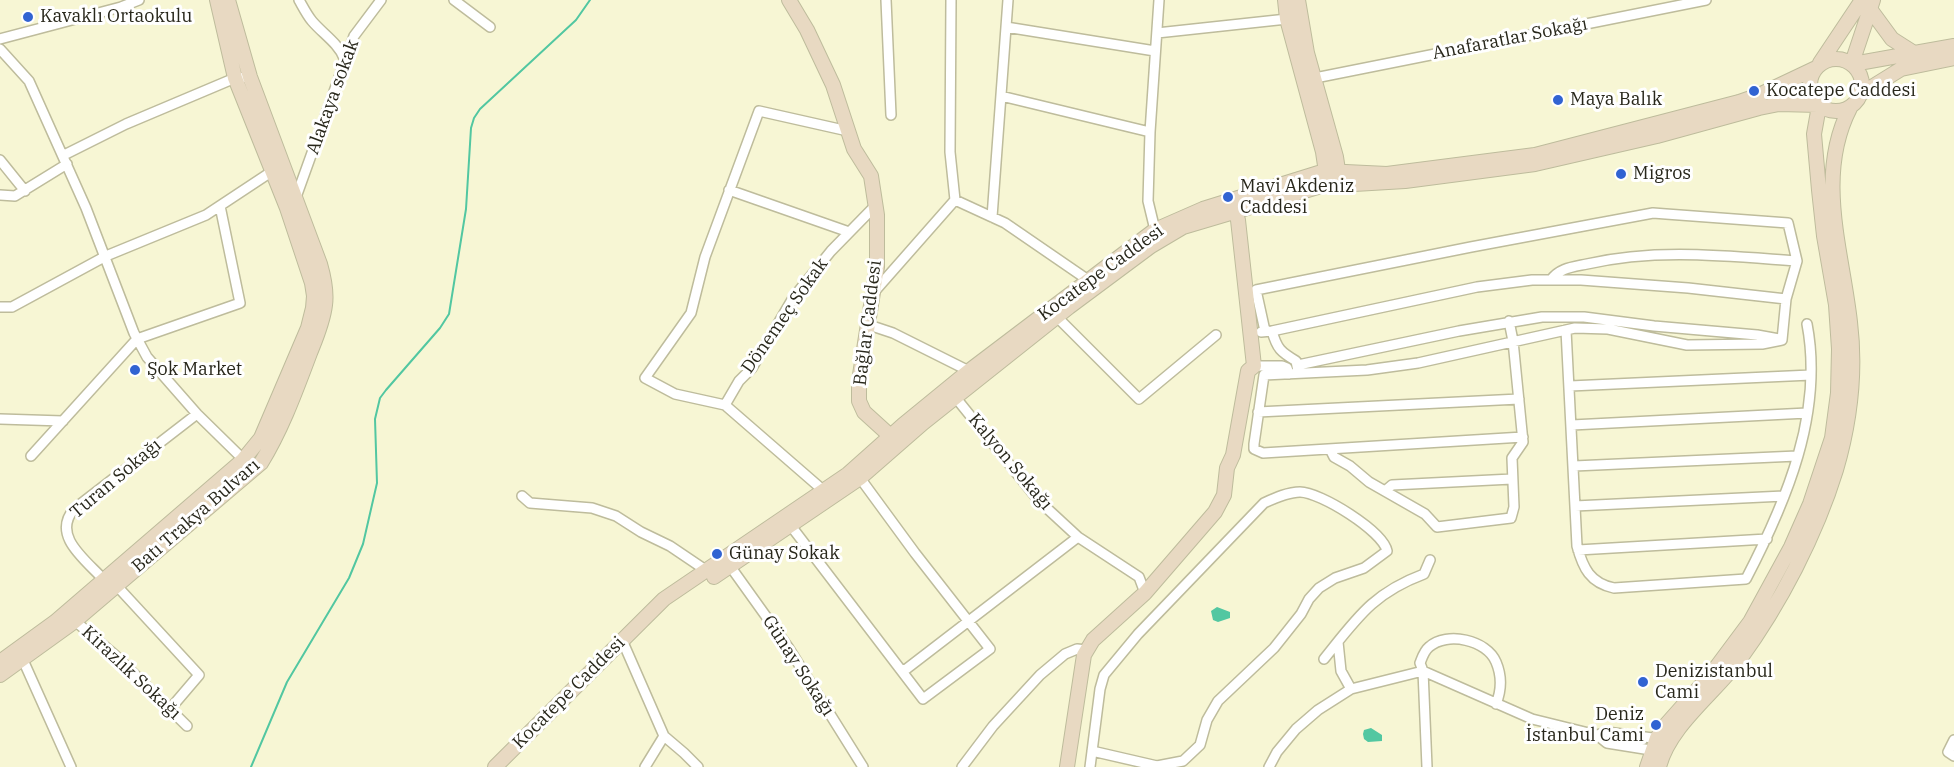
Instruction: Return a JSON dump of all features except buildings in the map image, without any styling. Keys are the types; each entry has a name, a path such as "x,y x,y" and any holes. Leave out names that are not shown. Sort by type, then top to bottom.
{"main road":[{"name":"Batı Trakya Bulvarı","path":"0,662 110,583 248,464 308,328 313,308 312,283 287,208 235,78 217,0"},
{"name":"Batı Trakya Bulvarı","path":"228,0 250,77 326,285 323,319 304,371 272,445 261,462 248,464"},
{"name":"Bağlar Caddesi","path":"789,0 807,30 833,85 854,149 871,176 878,267 859,381 860,401 864,412 895,440"},
{"path":"1284,0 1287,19 1330,175"},
{"path":"1298,0 1307,52 1333,143 1330,175"},
{"path":"1869,3 1892,39 1914,53"},
{"path":"1853,64 1869,3"},
{"path":"1850,108 1831,112 1819,105 1811,90 1811,80 1818,65 1869,3"},
{"path":"1853,64 1954,46"},
{"path":"1659,767 1661,746 1727,676 1768,616 1799,558 1827,495 1836,471 1846,429 1852,364 1847,297 1835,230 1833,184 1838,138 1850,108 1859,94 1862,81 1853,64 1840,58 1833,58 1818,65"},
{"path":"1859,94 1901,69 1954,58"},
{"name":"Kocatepe Caddesi","path":"495,767 664,599 956,398 1057,317 1165,237 1183,227 1233,206 1330,175 1387,174 1535,154 1739,102 1759,95 1818,65"},
{"name":"Kocatepe Caddesi","path":"1330,175 1405,181 1535,164 1657,136 1759,108 1779,104 1819,105"},
{"path":"1647,767 1661,746 1676,712 1726,655 1755,612 1791,547 1810,504 1832,438 1838,393 1839,349 1836,305 1823,226 1814,134 1811,122 1797,105"},
{"path":"1814,134 1819,105"},
{"path":"1067,767 1084,655 1093,640 1145,593 1215,512 1224,495 1243,390 1248,371 1254,366 1263,332 1233,206"},
{"name":"Kocatepe Caddesi","path":"643,621 668,608 860,478 895,440 969,371 1155,230 1188,214 1233,206"},
{"name":"Batı Trakya Bulvarı","path":"0,675 75,621 110,583"}],"street":[{"path":"0,39 121,7 139,0"},
{"path":"299,0 310,19 330,41 340,48 344,58"},
{"name":"Alakaya sokak","path":"295,200 315,148 344,58 354,36 381,0"},
{"path":"454,0 490,27"},
{"path":"886,0 891,115"},
{"path":"874,292 955,200 950,152 951,0"},
{"path":"992,217 1008,0"},
{"path":"1155,230 1148,201 1159,0"},
{"name":"Anafaratlar Sokağı","path":"1315,78 1706,0"},
{"path":"1157,33 1287,19"},
{"path":"1006,27 1155,51"},
{"path":"0,49 29,81 106,256 137,339 147,357 197,414 248,464"},
{"path":"0,195 15,196 25,191 65,160 126,124 235,78 250,77"},
{"path":"1001,96 1150,132"},
{"path":"824,491 725,405 675,394 645,378 691,313 705,257 759,111 848,131"},
{"path":"0,160 25,191"},
{"path":"0,307 12,307 106,256 206,215 271,172"},
{"path":"729,190 849,232"},
{"path":"955,200 1005,223 1088,280"},
{"path":"31,456 137,339 240,303 220,206"},
{"name":"Dönemeç Sokak","path":"725,405 739,381 752,368 793,298 831,251 875,206"},
{"path":"1295,371 1296,361 1283,354 1263,332 1256,290 1653,213 1788,223 1797,261 1786,299 1782,340"},
{"path":"1551,280 1556,273 1564,269 1628,256 1674,253 1797,261"},
{"path":"1263,332 1477,287 1532,280 1688,288 1786,299"},
{"path":"1057,317 1139,399 1216,335"},
{"path":"1523,437 1258,452 1254,448 1264,375 1295,371 1509,321 1542,317 1584,317 1654,326 1757,334 1782,340"},
{"path":"1330,449 1334,457 1350,466 1369,482 1425,514 1437,527 1511,518 1514,507 1512,459 1522,446 1523,437 1509,321"},
{"path":"1566,330 1578,550 1587,572 1595,581 1614,588 1746,579 1767,539 1797,456 1811,375 1812,354 1807,324"},
{"path":"869,325 893,333 969,371"},
{"path":"1254,366 1282,366 1295,371 1367,370 1418,363 1575,328 1608,330 1687,345 1762,344 1782,340"},
{"path":"1570,386 1811,375"},
{"name":"Kalyon Sokağı","path":"956,398 1040,501 1078,537 1139,577 1145,593"},
{"path":"1258,412 1519,399"},
{"path":"1572,425 1806,413"},
{"name":"Turan Sokağı","path":"110,583 71,544 65,533 65,523 69,515 197,414"},
{"path":"0,419 63,421"},
{"path":"1574,466 1797,456"},
{"path":"791,526 923,699 990,649 860,478"},
{"path":"1385,491 1392,485 1512,479"},
{"path":"1090,767 1092,751 1100,689 1104,675 1138,634 1264,503 1278,496 1299,492 1316,496 1367,527 1386,544 1387,550 1364,568 1335,578 1319,588 1308,599 1301,614 1274,648 1218,700 1207,720 1200,745 1183,761 1157,766 1092,751"},
{"path":"522,496 530,503 592,508 616,516 640,532 670,546 707,571"},
{"path":"1575,506 1784,496"},
{"path":"900,669 904,670 1078,537"},
{"path":"1578,550 1767,539"},
{"path":"1324,659 1376,600 1393,587 1424,574 1430,560"},
{"name":"Günay Sokağı","path":"730,566 788,647 863,767"},
{"path":"110,583 199,675 170,709"},
{"name":"Kirazlık Sokağı","path":"75,621 115,655 187,726"},
{"path":"622,639 664,736 698,767"},
{"path":"1427,767 1424,671 1420,663 1430,646 1444,639 1457,639 1471,642 1485,649 1495,660 1500,675 1501,690 1496,704"},
{"path":"1338,642 1341,671 1351,689"},
{"path":"962,767 993,726 1040,675 1065,654 1077,649 1087,650"},
{"path":"23,660 71,767"},
{"path":"1269,767 1277,752 1296,729 1318,710 1351,689 1424,671 1532,720 1597,735 1607,732 1661,746"},
{"path":"645,767 664,736"},
{"path":"1954,740 1948,753 1954,756"}],"shaded area":[{"path":"1217,607 1230,612 1230,618 1218,622 1213,620 1211,611"},
{"path":"1371,728 1382,735 1382,741 1368,742 1364,739 1364,730"}],"waterway":[{"path":"251,767 287,682 349,578 363,544 377,483 375,419 380,398 440,328 449,314 466,209 471,128 474,118 480,109 576,20 590,0"}],"place":[{"name":"Kavaklı Ortaokulu","path":"28,17"},
{"name":"Kocatepe Caddesi","path":"1754,91"},
{"name":"Maya Balık","path":"1558,100"},
{"name":"Migros","path":"1621,174"},
{"name":"Mavi Akdeniz Caddesi","path":"1228,197"},
{"name":"Şok Market","path":"135,370"},
{"name":"Günay Sokak","path":"717,554"},
{"name":"Denizistanbul Cami","path":"1643,682"},
{"name":"Deniz İstanbul Cami","path":"1656,725"}]}
